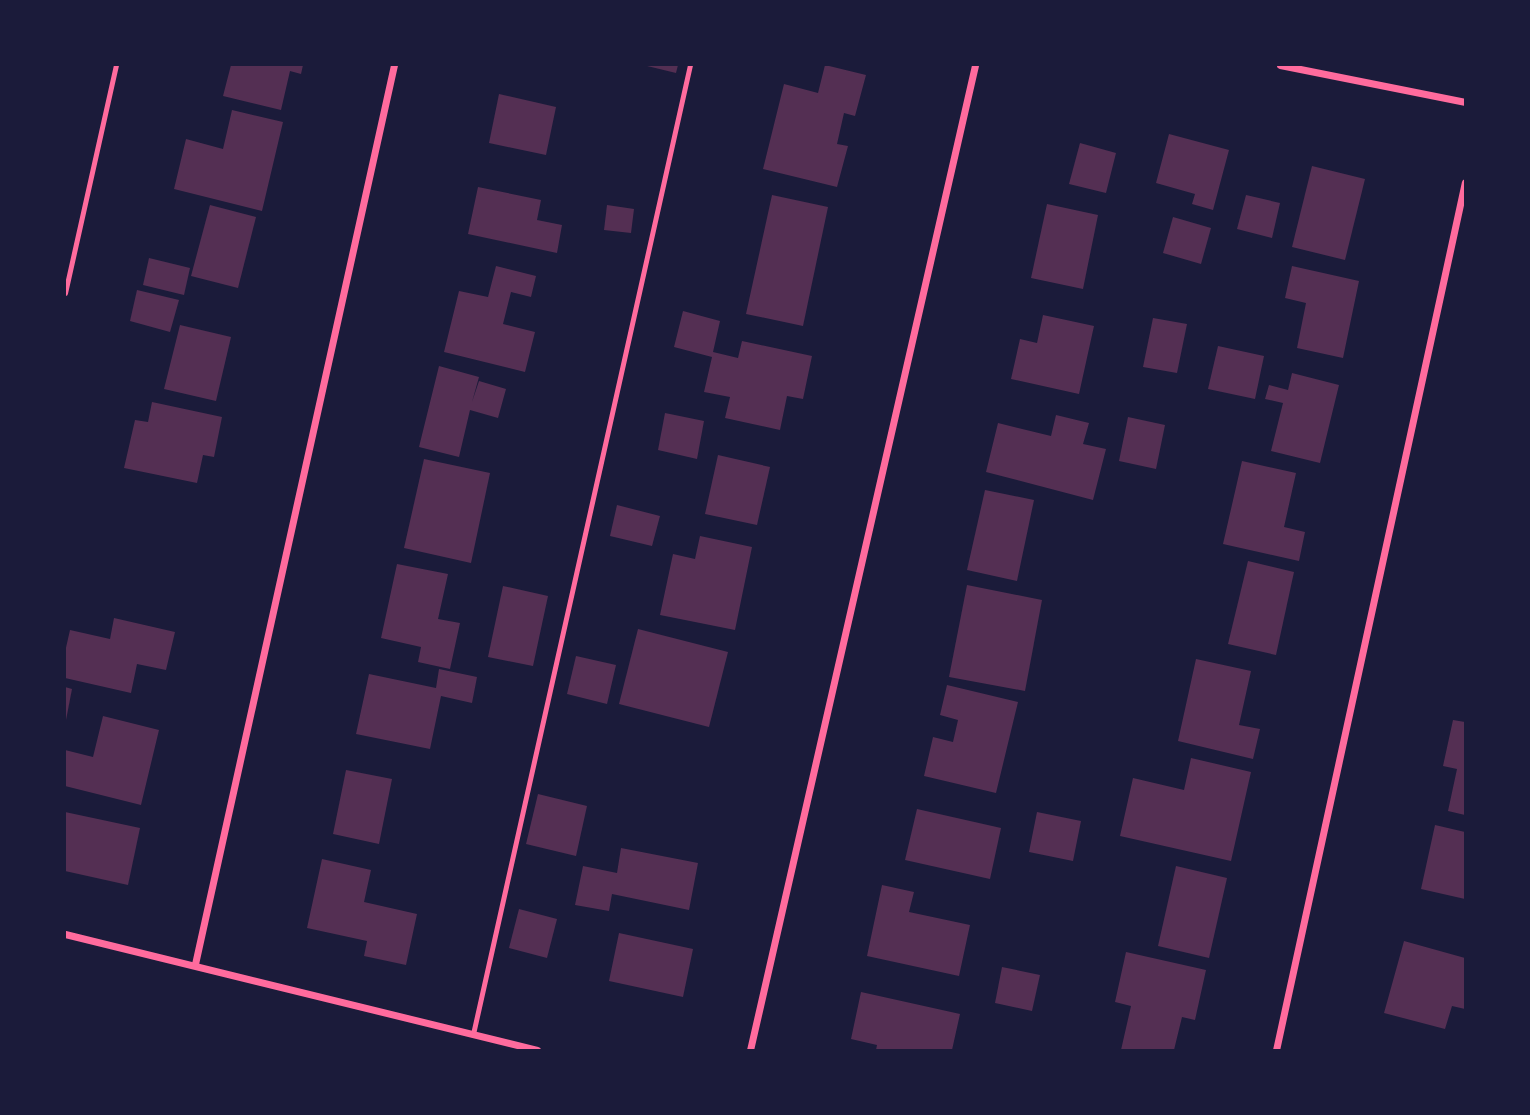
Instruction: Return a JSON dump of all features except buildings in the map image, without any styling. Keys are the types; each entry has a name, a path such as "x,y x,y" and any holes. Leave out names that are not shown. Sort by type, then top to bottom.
{"street":[{"path":"195,964 394,65"},
{"path":"750,1050 975,65"},
{"path":"1280,65 1465,102"},
{"path":"1276,1050 1465,182"},
{"path":"65,934 537,1050"}],"lane":[{"path":"65,293 116,65"},
{"path":"473,1034 690,65"}]}
